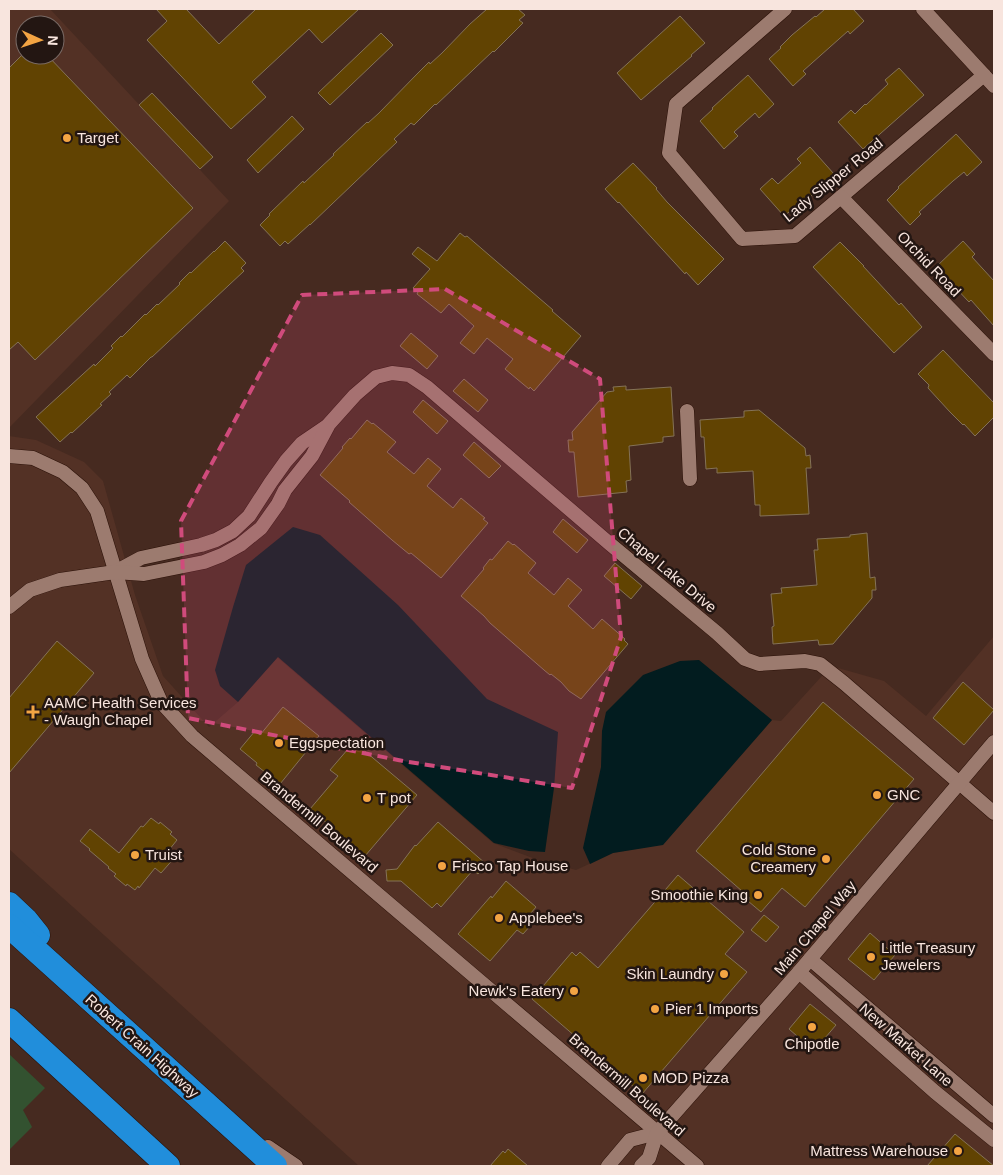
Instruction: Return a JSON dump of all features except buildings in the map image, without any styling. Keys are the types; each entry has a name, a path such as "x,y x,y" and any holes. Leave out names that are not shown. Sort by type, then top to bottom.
{"highway":[{"path":"9,904 26,920 91,1000"},
{"name":"Robert Crain Highway","path":"9,926 275,1166"},
{"path":"9,1020 168,1166"}],"street":[{"name":"Lady Slipper Road","path":"785,9 676,104 669,153 742,239 795,236 984,75"},
{"path":"922,9 994,86"},
{"name":"Orchid Road","path":"841,197 994,354"},
{"name":"Chapel Lake Drive","path":"9,607 30,590 60,580 115,572 144,574 204,562 222,555 261,528 278,504 285,490 312,456 329,424 355,395 376,377 392,373 409,374 427,387 717,633 745,659 759,664 806,661 820,664 994,813"},
{"path":"687,410 690,479"},
{"name":"Brandermill Boulevard","path":"9,456 33,458 63,472 82,488 97,511 142,659 161,702 192,736 697,1166"},
{"name":"Main Chapel Way","path":"641,1166 649,1158 657,1133 799,972 994,742"},
{"name":"New Market Lane","path":"810,959 994,1116"},
{"name":"New Market Lane","path":"799,972 935,1092 994,1140"},
{"path":"209,1106 296,1166"},
{"path":"608,1166 630,1140 657,1133"}],"highlighted area":[{"path":"445,289 600,379 621,637 572,788 403,761 188,718 181,521 302,295"}],"shaded area":[{"name":"Target","path":"9,9 50,9 56,15 15,15 15,65 65,65 65,25 229,201 9,428"},
{"path":"9,436 36,440 84,462 103,481 135,595 163,676 209,727 238,702 277,657 493,843 538,860 576,870 613,853 663,844 772,720 781,721 831,666 884,681 926,716 994,636 994,1166 359,1166 9,849"}],"green space":[{"path":"9,1054 45,1088 23,1110 32,1127 9,1150"}],"water":[{"path":"293,527 320,535 398,605 487,699 558,732 554,788 545,852 529,851 494,843 278,657 238,702 220,686 215,670 246,565"},
{"path":"699,660 772,720 663,845 613,853 590,864 583,848 601,767 602,731 606,712 643,675 680,661"}],"place":[{"name":"Target","path":"67,138"},
{"name":"AAMC Health Services - Waugh Chapel","path":"33,712"},
{"name":"Eggspectation","path":"279,743"},
{"name":"GNC","path":"877,795"},
{"name":"T pot","path":"367,798"},
{"name":"Truist","path":"135,855"},
{"name":"Cold Stone Creamery","path":"826,859"},
{"name":"Frisco Tap House","path":"442,866"},
{"name":"Smoothie King","path":"758,895"},
{"name":"Applebee's","path":"499,918"},
{"name":"Little Treasury Jewelers","path":"871,957"},
{"name":"Skin Laundry","path":"724,974"},
{"name":"Newk's Eatery","path":"574,991"},
{"name":"Pier 1 Imports","path":"655,1009"},
{"name":"Chipotle","path":"812,1027"},
{"name":"MOD Pizza","path":"643,1078"},
{"name":"Mattress Warehouse","path":"958,1151"}]}
